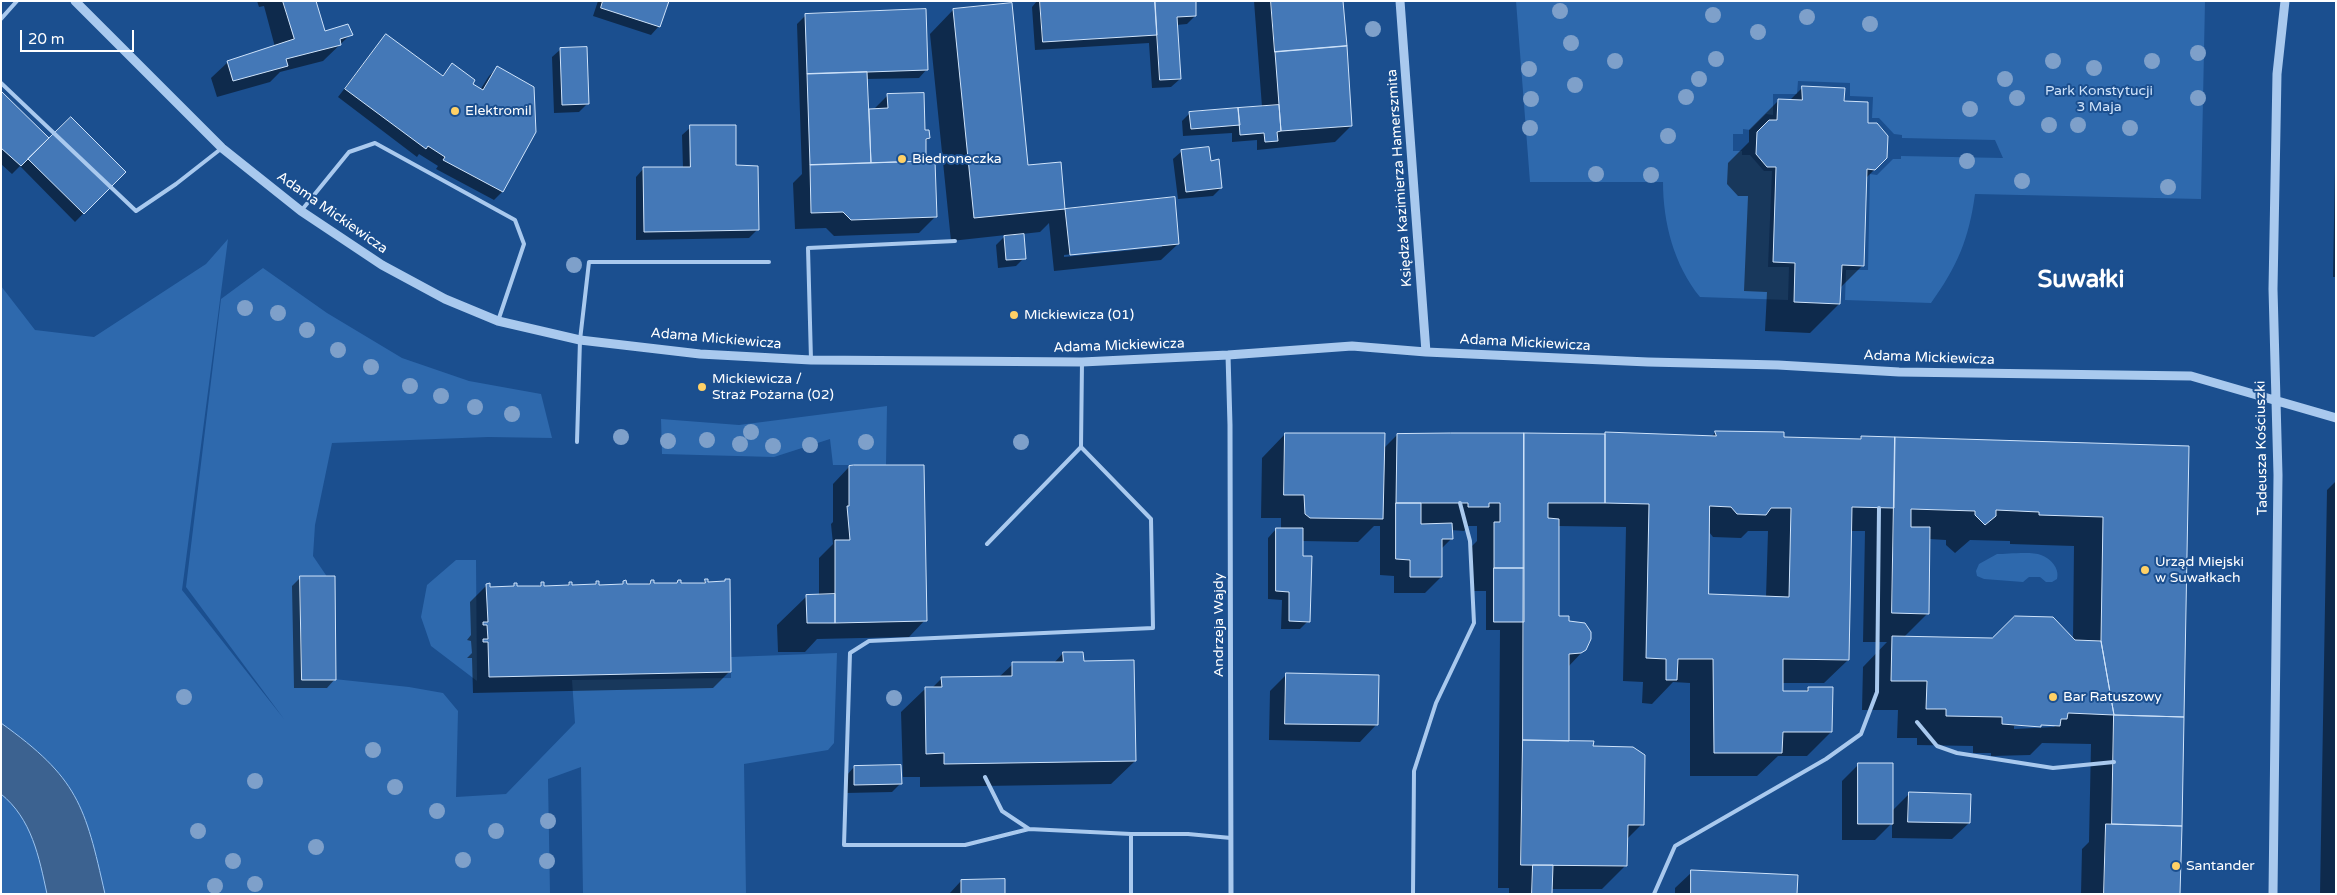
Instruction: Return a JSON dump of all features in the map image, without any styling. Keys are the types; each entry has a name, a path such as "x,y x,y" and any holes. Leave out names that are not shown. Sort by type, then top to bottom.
{"street":[{"name":"Adama Mickiewicza","path":"74,1 222,148 301,211 382,265 444,299 498,321 580,340 700,354 811,360 1082,362 1228,355 1352,346 1426,352 1648,362 1778,364 1899,372 2191,376 2336,418"},
{"name":"Księdza Kazimierza Hamerszmita","path":"1400,1 1426,352"},
{"name":"Tadeusza Kościuszki","path":"2273,894 2278,475 2273,289 2274,194 2277,74 2285,1"},
{"name":"Andrzeja Wajdy","path":"1228,355 1230,425 1231,894"}],"lane":[{"path":"1,19 17,1"},
{"path":"1,83 136,211 176,184 222,148"},
{"path":"301,211 349,152 375,143 514,220 524,244 498,321"},
{"path":"811,360 808,248 955,241"},
{"path":"576,442 580,340 589,262 769,262"},
{"path":"987,544 1081,447 1082,362"},
{"path":"1081,447 1151,519 1152,628 869,641 850,653 844,845 965,845 1029,829 1131,834 1188,834 1231,838"},
{"path":"1413,894 1414,771 1436,703 1474,623 1470,541 1460,503"},
{"path":"1654,894 1675,846 1826,759 1861,734 1877,692 1879,508"},
{"path":"1917,722 1937,746 1957,753 2053,768 2114,762"},
{"path":"985,777 1002,811 1029,829"},
{"path":"1131,834 1131,894"}],"green space":[{"name":"Park Konstytucji 3 Maja","path":"1516,1 2205,1 2201,199 1975,194 1969,225 1955,265 1931,303 1845,300 1846,270 1868,270 1870,174 1877,175 1893,159 1901,159 1901,156 2003,158 1995,140 1902,138 1902,135 1894,134 1879,118 1872,118 1873,97 1850,96 1850,83 1798,81 1797,94 1773,94 1773,115 1766,114 1750,130 1743,129 1743,134 1733,134 1733,151 1742,151 1742,155 1750,155 1764,171 1772,171 1768,267 1789,267 1788,300 1700,297 1683,271 1672,243 1665,213 1663,182 1530,182"},
{"path":"228,239 182,590 284,719 186,587 221,299 263,268 327,313 402,358 469,381 541,394 552,438 488,437 332,443 315,525 313,556 332,584 334,679 409,687 443,693 458,711 456,797 506,794 575,723 572,680 731,678 731,657 837,653 834,743 828,750 744,764 746,894 583,894 581,767 548,779 550,894 1,894 1,286 35,330 94,337 206,264"},
{"path":"887,406 886,465 833,465 830,439 774,457 662,454 661,419 739,425"},
{"path":"2026,553 2041,555 2048,558 2056,567 2057,579 2052,582 2046,582 2040,577 2029,577 2023,582 1984,579 1977,576 1976,571 1979,564 1997,554"},
{"path":"456,560 476,560 477,681 431,646 421,617 427,585"}],"shaded area":[{"path":"1,723 47,760 74,796 84,815 91,837 105,894 47,894 33,840 20,815 1,794"}],"building":[{"path":"283,1 316,1 325,31 348,24 353,35 340,39 341,45 286,59 288,66 233,81 227,61 294,39"},
{"path":"603,1 669,1 660,27 601,8"},
{"path":"1040,1 1155,1 1157,35 1043,42"},
{"path":"1155,1 1196,1 1196,16 1177,17 1181,79 1160,80"},
{"path":"1271,1 1343,1 1347,46 1275,52"},
{"path":"1012,3 1028,165 1061,162 1065,209 974,218 953,9"},
{"path":"926,9 928,70 807,74 805,14"},
{"name":"Elektromil","path":"386,34 443,76 452,63 475,80 473,84 483,90 497,66 534,87 536,132 503,192 443,160 445,157 428,146 426,149 345,89"},
{"path":"1347,46 1352,126 1281,131 1275,52"},
{"path":"587,47 589,104 562,105 560,48"},
{"path":"867,72 871,163 810,165 807,74"},
{"path":"1802,86 1845,88 1844,101 1868,102 1868,123 1877,123 1888,136 1887,158 1875,170 1867,169 1864,266 1842,265 1840,304 1794,302 1795,263 1773,262 1776,167 1767,167 1756,154 1757,132 1769,120 1777,120 1778,99 1802,100"},
{"path":"1,91 49,138 21,166 1,148"},
{"path":"924,93 925,130 929,130 930,138 926,139 926,161 871,163 869,109 888,108 887,94"},
{"path":"1279,105 1281,131 1277,132 1278,141 1265,142 1264,133 1240,135 1238,108"},
{"path":"1238,108 1240,125 1191,129 1189,112"},
{"path":"71,117 126,172 84,214 28,159"},
{"path":"690,125 736,125 736,165 758,166 759,230 644,232 643,167 690,167"},
{"path":"1209,147 1211,161 1219,159 1222,188 1186,192 1181,150"},
{"path":"935,161 937,217 851,220 843,212 811,213 810,165"},
{"path":"1175,197 1179,244 1070,255 1065,209"},
{"path":"1024,234 1026,259 1006,260 1004,236"},
{"path":"1715,431 1784,432 1784,437 1861,439 1861,436 1895,437 1894,508 1852,507 1849,660 1783,659 1783,691 1808,691 1808,687 1833,687 1832,732 1783,732 1782,753 1714,753 1713,659 1678,659 1677,680 1666,680 1666,659 1646,658 1649,504 1605,503 1605,432 1716,436","holes":["1710,506 1731,507 1737,514 1766,515 1771,508 1791,508 1789,597 1709,594"]},
{"path":"1285,433 1385,433 1383,519 1310,518 1305,514 1304,495 1284,495"},
{"path":"1524,433 1524,568 1494,568 1494,522 1500,522 1500,503 1489,503 1489,507 1468,507 1468,503 1396,503 1397,434"},
{"path":"1524,433 1605,434 1605,503 1548,503 1548,518 1559,519 1559,616 1569,616 1569,621 1585,623 1591,632 1591,639 1586,650 1581,653 1569,654 1569,741 1523,740"},
{"name":"Urząd Miejski w Suwałkach","path":"1895,437 2189,446 2184,717 2114,715 2101,641 2103,517 2039,515 2039,512 1996,510 1996,516 1985,525 1975,515 1975,511 1911,509 1911,527 1930,527 1929,614 1892,613"},
{"path":"924,465 927,621 835,623 835,540 850,540 847,506 849,506 849,466"},
{"path":"1396,503 1421,503 1421,524 1452,523 1453,539 1442,539 1442,577 1410,577 1410,560 1396,559"},
{"path":"1276,528 1303,528 1303,556 1312,556 1310,622 1289,621 1289,592 1276,591"},
{"path":"1494,568 1524,568 1524,622 1494,622"},
{"path":"300,576 335,576 336,680 302,680"},
{"path":"705,579 708,579 708,582 730,579 731,672 489,677 488,642 483,642 483,639 488,639 487,625 483,625 483,622 488,622 486,584 490,583 490,587 514,586 514,583 517,583 517,586 541,586 541,582 544,582 544,586 569,585 569,582 572,582 572,585 596,584 596,581 599,581 599,585 623,584 623,581 626,580 627,584 650,584 651,580 654,580 654,583 677,583 678,580 681,580 681,583 705,583"},
{"path":"835,594 835,623 807,623 806,595"},
{"path":"2015,616 2053,617 2075,640 2101,641 2114,715 2068,713 2067,719 2061,719 2060,726 2041,725 2041,727 2002,724 2002,717 1946,716 1946,709 1926,709 1927,681 1891,681 1892,636 1992,638"},
{"path":"1063,652 1083,652 1084,661 1134,660 1136,761 944,764 944,753 926,754 925,687 942,687 941,677 1012,676 1012,662 1063,662"},
{"path":"1286,673 1379,675 1378,725 1285,724"},
{"path":"2114,715 2184,717 2182,826 2112,824"},
{"path":"1523,740 1594,741 1593,746 1633,747 1645,755 1644,825 1628,825 1627,866 1521,865"},
{"path":"1858,763 1893,763 1893,824 1858,824"},
{"path":"901,765 902,784 854,785 854,766"},
{"path":"1909,792 1971,794 1970,823 1908,822"},
{"path":"2106,824 2182,826 2180,894 2104,894"},
{"path":"1533,865 1553,865 1552,894 1532,894"},
{"path":"1691,870 1798,875 1797,894 1691,894"},
{"path":"1005,879 1005,894 961,894 961,880"}],"place":[{"name":"Elektromil","path":"455,111"},
{"name":"Biedroneczka","path":"902,159"},
{"name":"Mickiewicza (01)","path":"1014,315"},
{"name":"Mickiewicza / Straż Pożarna (02)","path":"702,387"},
{"name":"Urząd Miejski w Suwałkach","path":"2145,570"},
{"name":"Bar Ratuszowy","path":"2053,697"},
{"name":"Santander","path":"2176,866"}],"district":[{"name":"Suwałki","path":"2081,281"}]}
